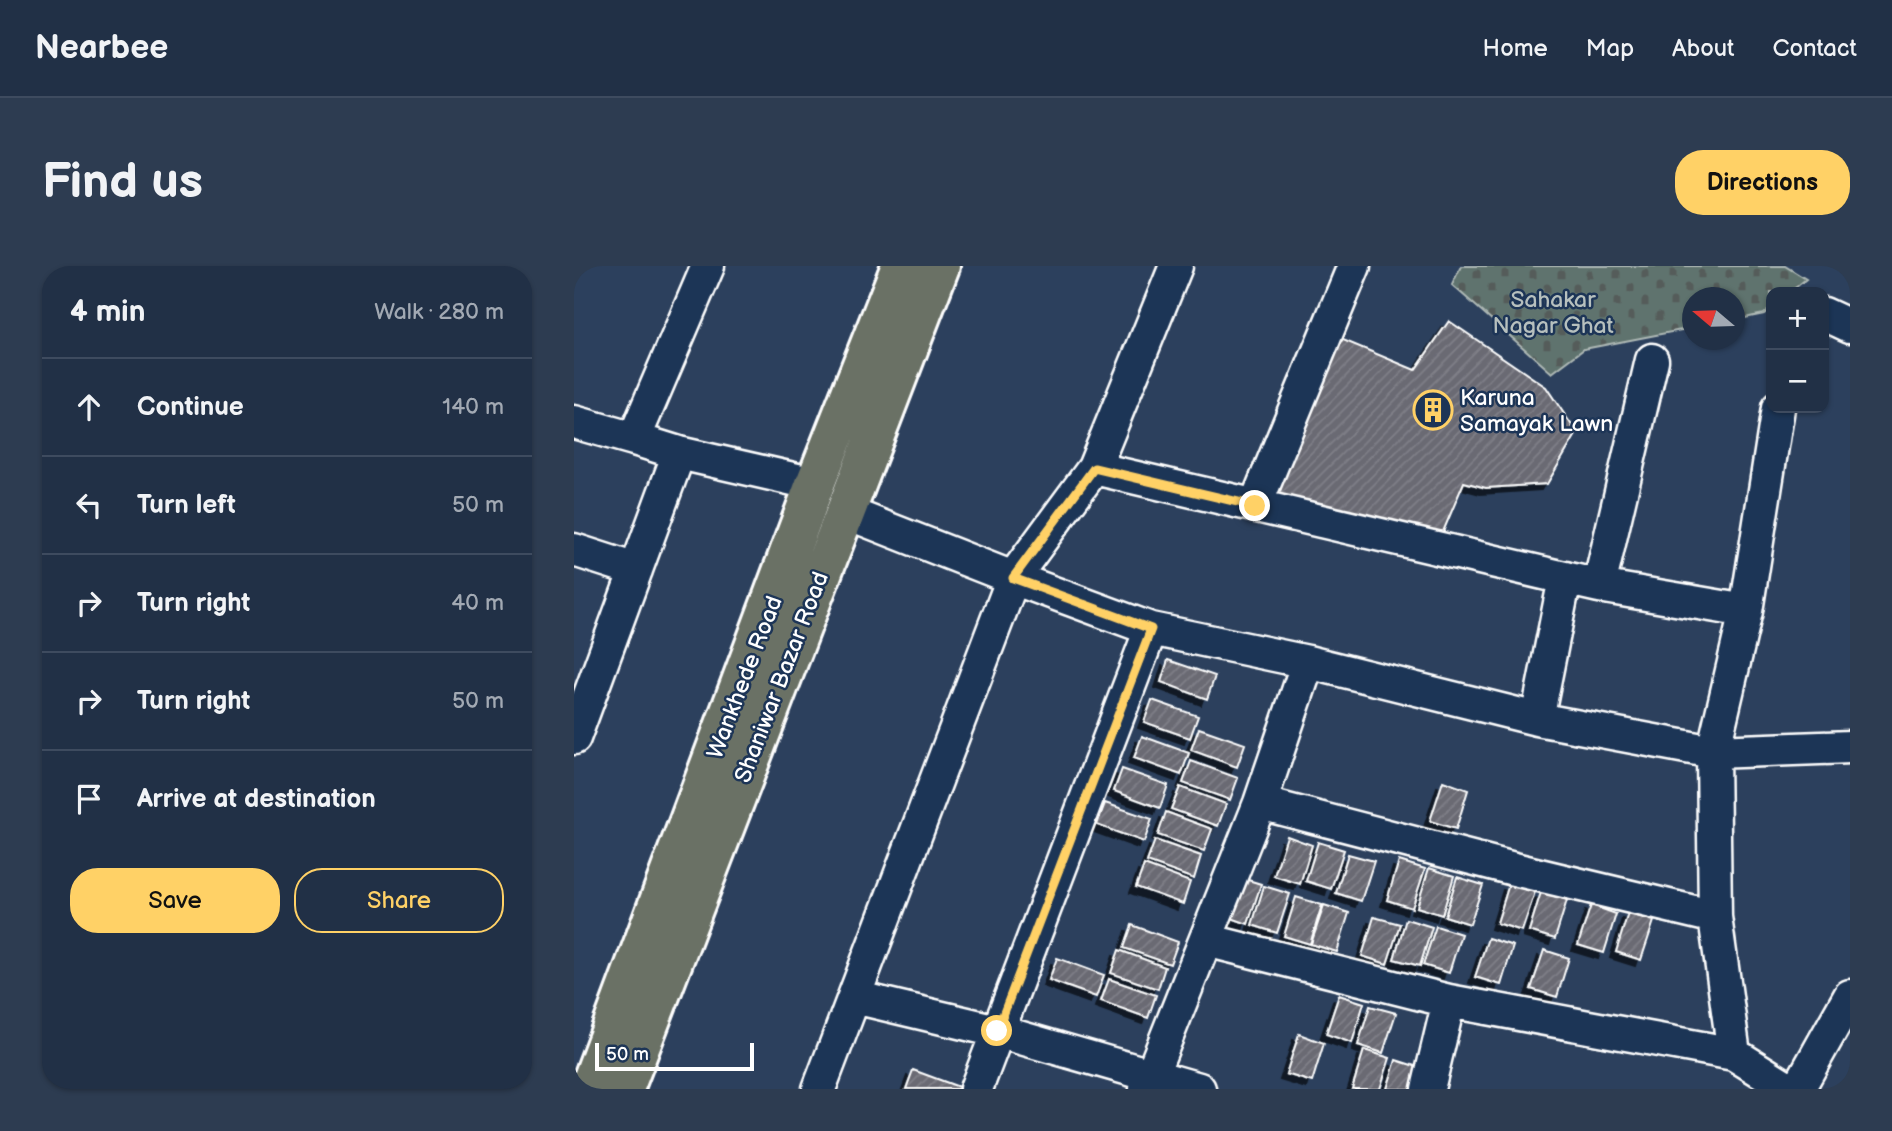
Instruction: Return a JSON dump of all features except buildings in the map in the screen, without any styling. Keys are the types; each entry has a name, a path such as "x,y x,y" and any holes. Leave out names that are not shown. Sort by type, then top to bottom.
{"main road":[{"name":"Wankhede Road","path":"589,1089 815,484 901,266"},
{"name":"Shaniwar Bazar Road","path":"624,1089 940,266"}],"street":[{"path":"634,439 708,266"},
{"path":"819,1089 1013,578 1094,468 1176,266"},
{"path":"1255,506 1354,266"},
{"path":"1829,316 1850,327"},
{"path":"1599,586 1652,360"},
{"path":"1734,1054 1715,917 1713,752 1746,611 1777,413"},
{"path":"574,422 679,453 815,484"},
{"path":"574,738 583,685 636,570 679,453"},
{"path":"1094,468 1599,586 1746,611"},
{"path":"845,512 1151,629 1308,662 1537,719 1713,752 1850,747"},
{"path":"574,550 636,570"},
{"path":"1537,719 1565,578"},
{"path":"976,1089 1151,629"},
{"path":"1148,1083 1260,803 1308,662"},
{"path":"1260,803 1514,869 1715,917"},
{"path":"1206,940 1449,1001 1734,1054 1790,1089"},
{"path":"1798,1089 1850,996"},
{"path":"854,997 997,1031 1148,1083 1199,1089"},
{"path":"1427,1089 1449,1001"}],"green space":[{"name":"Sahakar Nagar Ghat","path":"1461,266 1785,266 1806,279 1796,287 1766,287 1766,312 1745,318 1745,287 1682,287 1682,330 1584,349 1552,373 1452,285"}],"place":[{"name":"Karuna Samayak Lawn","path":"1433,410"}],"route":[{"path":"997,1031 1151,629 1013,578 1094,468 1255,506"}]}
